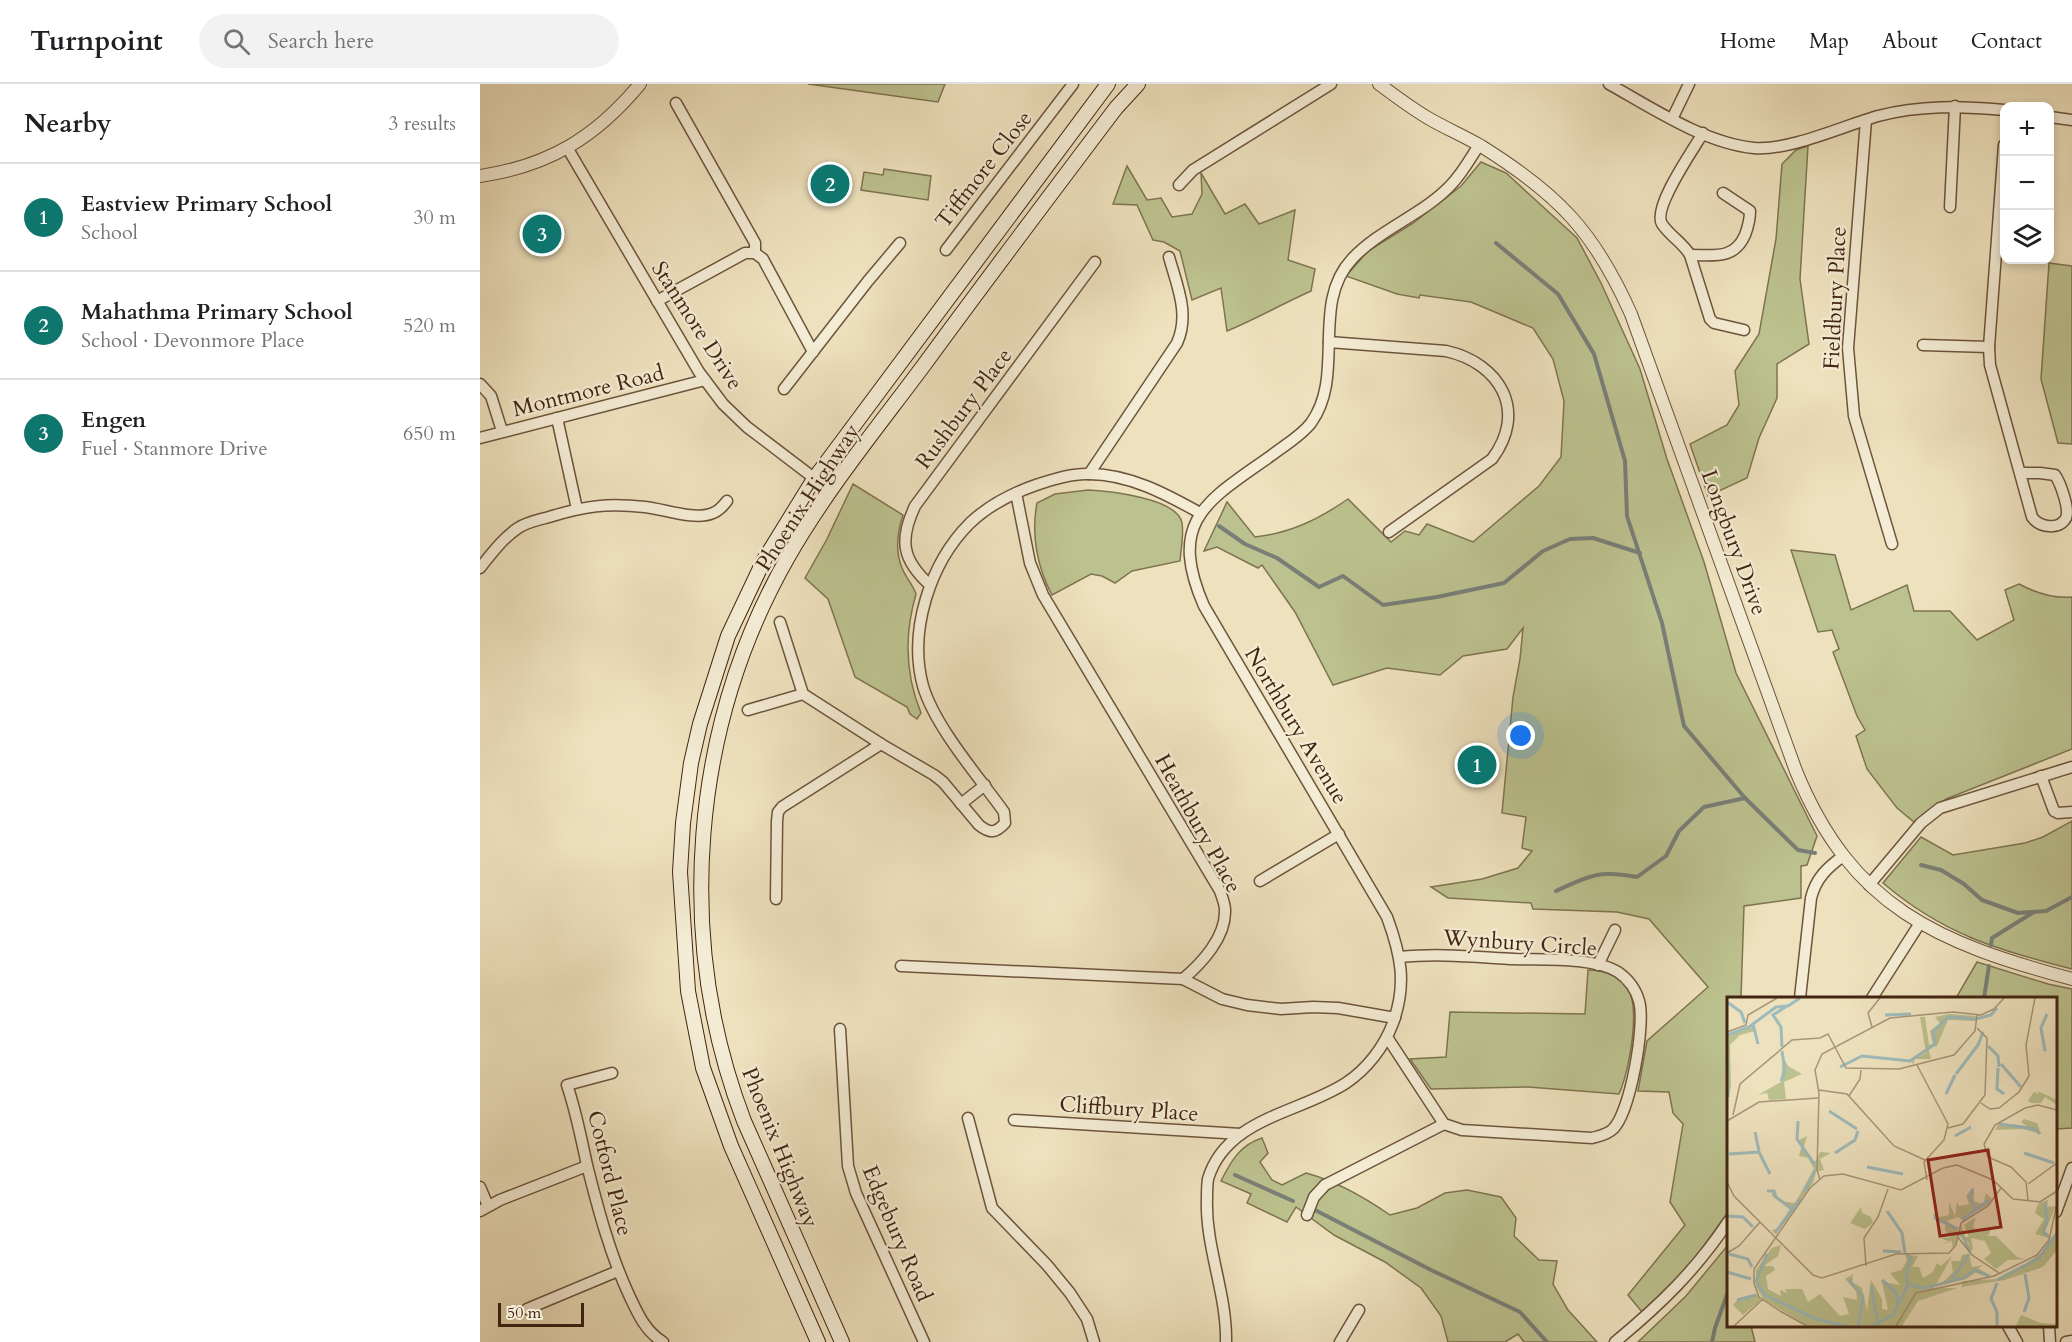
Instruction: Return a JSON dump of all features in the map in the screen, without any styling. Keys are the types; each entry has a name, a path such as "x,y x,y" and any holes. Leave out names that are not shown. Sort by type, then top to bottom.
{"main road":[{"name":"Phoenix Highway","path":"818,1342 731,1146 703,1068 688,992 680,872 683,823 691,763 700,724 728,636 764,560 814,479 1108,84"},
{"name":"Phoenix Highway","path":"842,1342 744,1121 722,1056 707,982 701,901 701,863 709,783 717,741 747,646 788,558 831,491 1116,108 1138,84"}],"street":[{"path":"480,176 528,165 568,148 608,119 640,84"},
{"name":"Tiffmore Close","path":"946,250 1073,84"},
{"path":"1179,185 1193,170 1331,84"},
{"name":"Longbury Drive","path":"1379,84 1426,117 1479,145 1556,200 1592,242 1618,285 1635,326 1805,794 1843,856 1869,885 1906,915 1949,939 2019,965 2072,979"},
{"path":"1609,84 1725,143 1758,148 1794,142 1866,120 1929,106 2000,110"},
{"path":"1672,118 1689,84"},
{"path":"676,103 755,243 755,253"},
{"path":"1950,207 1955,106"},
{"path":"2054,118 2072,120"},
{"name":"Fieldbury Place","path":"1866,120 1848,367 1854,416 1892,544"},
{"path":"1702,133 1666,195 1660,212 1663,225 1686,247 1690,255 1710,319 1714,323 1744,330"},
{"name":"Northbury Avenue","path":"1226,1342 1224,1313 1206,1212 1208,1181 1221,1153 1241,1134 1346,1083 1377,1053 1395,1018 1401,987 1400,957 1388,917 1204,606 1195,585 1190,553 1194,525 1200,513 1218,493 1285,446 1311,423 1325,391 1331,308 1336,284 1352,259 1451,185 1479,145"},
{"name":"Stanmore Drive","path":"568,148 705,380 723,404 747,427 831,491"},
{"path":"2003,156 1989,348 1993,379 2022,473 2028,506 2036,523 2042,526 2052,526 2066,518 2067,512 2059,481 2055,475 2022,473"},
{"path":"1690,255 1729,253 1735,251 1741,244 1748,228 1750,212 1723,193"},
{"path":"784,389 900,243"},
{"path":"657,300 745,253 755,253 763,259 813,352"},
{"path":"1089,474 1177,343 1182,332 1183,311 1169,257"},
{"name":"Rushbury Place","path":"930,585 916,572 909,561 906,549 906,532 915,506 1095,262"},
{"path":"1329,342 1461,354 1475,360 1486,369 1499,384 1506,399 1509,417 1506,434 1501,447 1492,459 1389,532"},
{"path":"1923,345 1989,348"},
{"name":"Montmore Road","path":"480,438 705,380"},
{"path":"480,384 491,396 502,431"},
{"path":"557,418 577,509"},
{"path":"780,622 803,694 934,775 943,782 986,831 999,830 1005,823 1004,812 942,726 923,686 919,663 922,613 930,585 946,554 971,522 1016,493 1054,478 1089,474 1115,477 1166,494 1200,513"},
{"name":"Heathbury Place","path":"1016,493 1030,563 1043,595 1220,891 1225,910 1221,931 1201,963 1183,979"},
{"path":"480,568 508,536 522,525 577,509 593,505 646,507 704,516 714,513 728,501"},
{"path":"748,710 803,694"},
{"path":"776,899 778,812 782,807 881,744"},
{"path":"1869,885 1930,814 1956,802 2072,767"},
{"path":"2041,776 2054,811 2072,812"},
{"path":"961,804 985,785"},
{"path":"1260,881 1339,834"},
{"path":"1800,997 1814,887 1826,869 1843,856"},
{"path":"1873,997 1920,923"},
{"path":"1598,964 1615,930"},
{"name":"Wynbury Circle","path":"1400,957 1428,955 1598,964 1617,972 1629,981 1640,1002 1641,1015 1633,1081 1622,1115 1614,1128 1605,1135 1592,1138 1479,1132 1462,1130 1444,1124"},
{"path":"901,966 1183,979 1222,999 1246,1005 1281,1009 1313,1006 1338,1008 1395,1018"},
{"name":"Edgebury Road","path":"840,1029 848,1166 856,1193 924,1342"},
{"path":"1307,1215 1314,1197 1325,1185 1444,1124 1387,1037"},
{"name":"Cotford Place","path":"612,1073 567,1085 575,1107 588,1166 618,1271 645,1327 663,1342"},
{"path":"968,1118 992,1208 1047,1264 1070,1293 1088,1319 1094,1342"},
{"name":"Cliffbury Place","path":"1014,1120 1241,1134"},
{"path":"480,1187 484,1209 588,1166"},
{"path":"2057,1207 2072,1167"},
{"path":"1615,1342 1679,1286 1709,1250 1727,1223"},
{"name":"Cotford Place","path":"527,1309 618,1271"},
{"path":"1340,1342 1359,1310"},
{"path":"2009,1327 2017,1342"},
{"path":"2049,1327 2050,1342"},
{"path":"2067,1342 2072,1341"}],"green space":[{"path":"808,84 945,84 938,102"},
{"path":"1808,146 1800,279 1809,344 1777,364 1777,398 1759,438 1747,478 1708,496 1690,444 1727,425 1739,405 1735,371 1759,334 1776,239 1782,164 1796,150"},
{"path":"1481,162 1506,173 1577,238 1601,283 1640,369 1667,459 1704,562 1736,673 1817,836 1807,865 1801,866 1801,898 1744,906 1741,997 1727,997 1727,1213 1687,1269 1642,1312 1628,1295 1685,1225 1670,1202 1683,1124 1673,1113 1669,1092 1638,1091 1647,1041 1708,987 1649,919 1617,912 1533,909 1531,903 1448,898 1431,887 1482,879 1518,868 1532,851 1522,848 1526,817 1502,813 1513,697 1523,628 1507,649 1463,656 1440,675 1387,668 1333,685 1295,612 1262,565 1258,568 1217,547 1204,551 1227,502 1255,537 1281,532 1304,524 1348,499 1391,542 1405,531 1419,535 1427,524 1473,542 1539,486 1561,457 1564,401 1553,359 1533,328 1471,302 1397,294 1346,276 1368,251 1412,224 1461,186"},
{"path":"1127,166 1147,200 1161,198 1172,217 1192,214 1202,194 1201,173 1225,214 1245,204 1259,224 1295,210 1288,260 1315,269 1311,291 1227,331 1221,288 1192,300 1180,251 1164,242 1153,240 1137,205 1113,204"},
{"path":"884,169 931,176 928,200 861,190 864,172 883,175"},
{"path":"2049,264 2072,266 2072,444 2058,443 2041,379"},
{"path":"853,484 903,515 898,535 900,562 916,594 909,624 908,654 912,684 921,713 917,719 910,714 907,707 855,677 828,599 805,578 827,539"},
{"path":"1088,490 1111,492 1156,502 1178,514 1183,527 1180,561 1132,571 1115,583 1102,576 1091,574 1052,595 1042,573 1035,538 1037,503 1055,494"},
{"path":"1791,550 1835,555 1851,610 1907,585 1914,611 1950,611 1977,640 2014,620 2005,590 2019,584 2045,595 2072,597 2072,749 1946,799 1914,822 1897,808 1867,769 1856,736 1865,730 1857,716 1833,652 1839,649 1832,630 1818,632"},
{"path":"2072,821 2072,969 1995,947 1949,928 1905,901 1883,883 1921,837 1953,855 2025,843 2043,837"},
{"path":"1977,962 2072,989 2072,1128 2057,1129 2057,997 1957,997"},
{"path":"1588,970 1614,975 1623,981 1631,995 1632,1039 1627,1071 1619,1094 1528,1087 1431,1089 1410,1059 1446,1057 1450,1012 1585,1014"},
{"path":"1262,1138 1268,1153 1260,1162 1272,1180 1282,1185 1306,1173 1350,1190 1390,1215 1417,1208 1445,1193 1467,1190 1501,1197 1516,1218 1514,1236 1539,1260 1557,1261 1553,1284 1568,1310 1597,1342 1524,1342 1518,1334 1505,1342 1448,1342 1441,1316 1421,1288 1385,1262 1334,1235 1296,1207 1287,1222 1247,1203 1251,1194 1221,1181 1242,1149"},
{"path":"1727,1246 1727,1327 1751,1327 1755,1342 1638,1342 1686,1296"}],"waterway":[{"path":"1496,243 1558,294 1594,354 1625,461 1627,516 1662,623 1684,726 1745,798 1798,850 1815,853"},
{"path":"1219,526 1245,544 1277,558 1319,587 1343,576 1383,605 1504,583 1543,551 1570,539 1593,538 1640,553"},
{"path":"1556,891 1595,875 1613,874 1637,877 1666,856 1679,831 1704,807 1745,798"},
{"path":"1921,865 1941,870 1964,884 1982,900 2018,913 2046,911 2072,897"},
{"path":"1991,945 1992,938 2034,912"},
{"path":"1984,997 1989,966"},
{"path":"1235,1175 1293,1201"},
{"path":"1315,1210 1431,1270 1520,1312 1547,1342"},
{"path":"1712,1342 1727,1295"}],"place":[{"name":"Mahathma Primary School","path":"830,184"},
{"name":"Engen","path":"542,234"},
{"name":"Eastview Primary School","path":"1477,765"}]}
